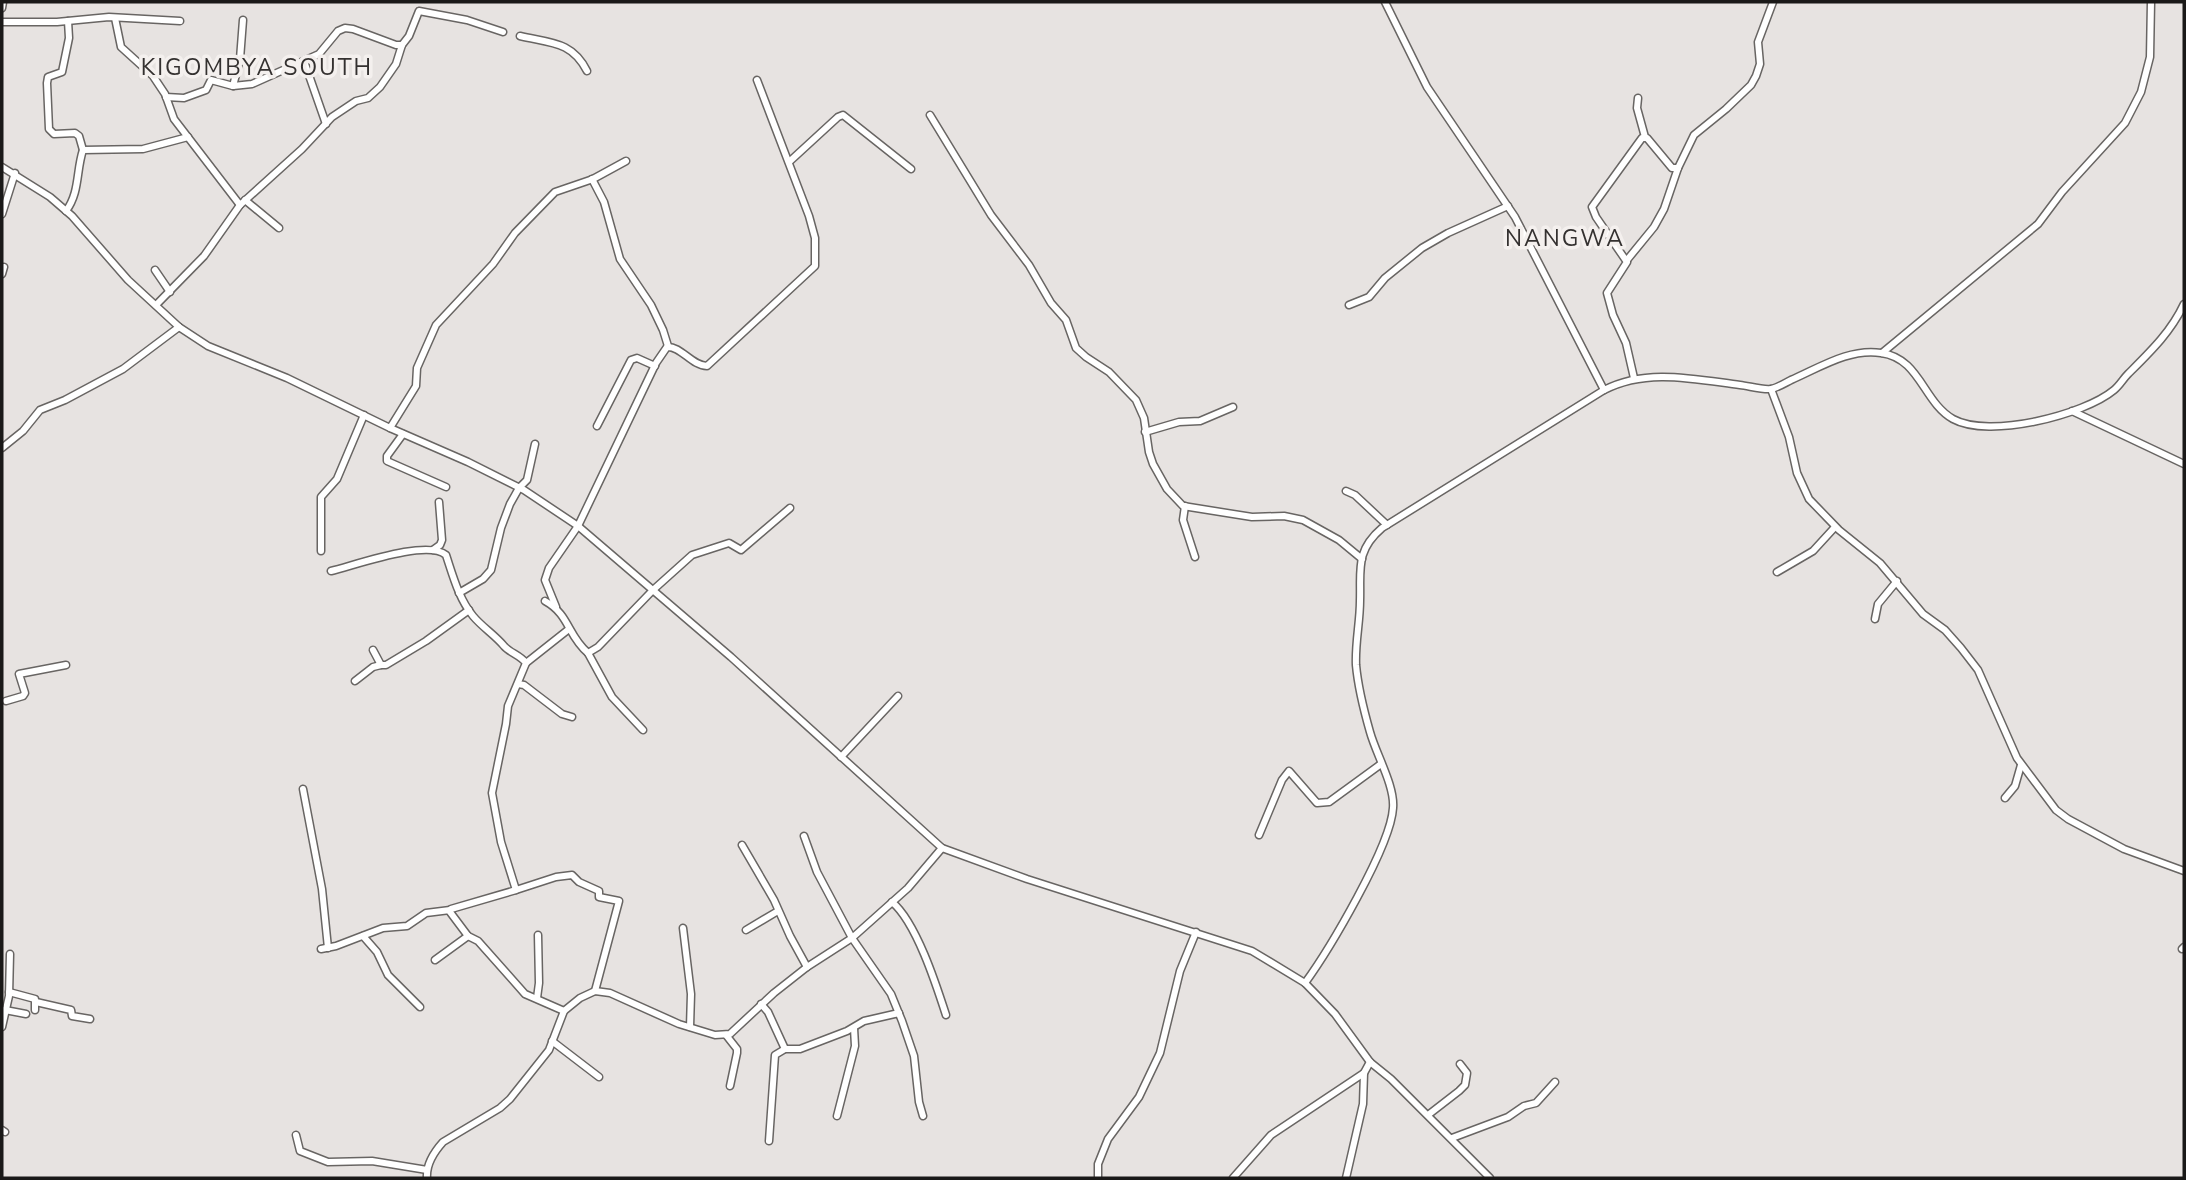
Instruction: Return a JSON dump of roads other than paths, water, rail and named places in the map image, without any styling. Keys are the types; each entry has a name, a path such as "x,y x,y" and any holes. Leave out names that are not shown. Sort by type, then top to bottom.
{"street":[{"path":"2,8 3,2"},
{"path":"156,305 204,256 243,202 343,108 373,94 393,70 422,2"},
{"path":"1385,2 1427,87 1508,206 1604,390"},
{"path":"1634,378 1626,343 1613,315 1607,293 1664,209 1678,168 1694,135 1751,85 1760,64 1758,42 1773,2"},
{"path":"1882,353 2038,224 2062,192 2125,122 2141,92 2150,57 2151,2"},
{"path":"419,11 467,20 503,32"},
{"path":"2,22 68,21 101,17 180,20"},
{"path":"115,18 121,47 146,68 166,97 174,119 243,202 279,229"},
{"path":"233,86 240,59 243,20"},
{"path":"66,211 79,181 83,150 79,136 75,133 54,134 49,130 47,83 48,77 62,72 69,38 68,21"},
{"path":"166,97 184,98 206,90 211,79 233,86 252,84 320,54 338,32 345,28 402,45"},
{"path":"520,36 571,49 587,71"},
{"path":"304,61 326,124"},
{"path":"668,346 701,366 707,366 815,266 815,238 757,80"},
{"path":"1638,99 1637,108 1645,137 1672,168 1678,168"},
{"path":"789,162 843,115 911,169"},
{"path":"930,115 990,215 1029,265 1051,303 1066,320 1076,348 1109,372 1136,400 1144,418 1151,458 1174,499 1185,506 1252,517 1284,516 1303,520 1339,540 1362,559"},
{"path":"83,150 143,149 188,137"},
{"path":"1627,260 1596,217 1592,207 1645,137"},
{"path":"390,428 416,386 417,368 436,326 493,264 515,233 559,190 592,180 626,161"},
{"path":"2,167 50,197 128,280 179,327 208,346 287,377 519,488 578,526 731,657 943,848 1027,879 1252,951 1305,983 1335,1014 1370,1062 1391,1079 1490,1178"},
{"path":"2,214 15,173"},
{"path":"592,180 604,202 620,258 651,305 668,346"},
{"path":"1349,305 1369,297 1385,278 1422,248 1508,206"},
{"path":"155,270 170,292"},
{"path":"1305,983 1347,914 1388,831 1393,811 1394,801 1370,731 1357,673 1359,575 1362,559 1370,540 1387,525 1604,390 1634,378 1683,378 1771,389 1848,355 1882,353 1912,368 1937,408 1963,424 2009,426 2039,421 2085,406 2108,394 2164,338 2184,304"},
{"path":"2,448 23,431 40,410 65,400 123,369 179,327"},
{"path":"556,607 545,580 549,568 578,526 655,366 668,346"},
{"path":"597,426 631,360 637,358 655,366"},
{"path":"1771,389 1789,438 1797,473 1808,499 1835,527 1880,562 1923,614 1945,630 1978,670 2021,765 2056,810 2124,849 2184,871"},
{"path":"2085,406 2094,422"},
{"path":"1145,432 1179,422 1200,421 1233,407"},
{"path":"2072,410 2184,464"},
{"path":"321,551 321,497 337,479 364,415"},
{"path":"403,434 387,456 387,461 446,487"},
{"path":"459,593 483,579 491,570 501,528 510,504 527,480 535,444"},
{"path":"1346,491 1355,495 1387,525"},
{"path":"433,550 442,540 439,502"},
{"path":"1185,506 1183,520 1195,557"},
{"path":"588,653 598,648 653,590 694,554 729,543 739,550 790,508"},
{"path":"1777,572 1813,551 1835,527"},
{"path":"331,571 408,552 433,550 446,555 459,593 469,610 506,648 526,663"},
{"path":"1875,618 1878,604 1897,581"},
{"path":"545,601 556,607 565,617 569,629 588,653 612,697 643,730"},
{"path":"355,681 373,667 386,665 415,648 469,610"},
{"path":"516,890 501,842 492,793 508,706 526,663 569,629"},
{"path":"373,650 381,665"},
{"path":"6,701 25,693 19,674 66,665"},
{"path":"518,684 524,685 562,714 572,717"},
{"path":"841,757 898,696"},
{"path":"1259,835 1282,780 1289,771 1317,803 1329,802 1381,764"},
{"path":"2005,798 2015,786 2021,765"},
{"path":"303,789 322,889 324,948 383,929 407,926 426,913 450,910 556,877 572,875 579,882 598,891 599,897 619,901 595,991"},
{"path":"804,836 817,872 852,937 891,994 914,1056 923,1116"},
{"path":"741,845 807,967"},
{"path":"427,1178 426,1170 443,1142 500,1108 510,1099 544,1058 564,1011 580,998 595,991 610,993 690,1027 726,1035 807,967 852,937 917,878 943,848"},
{"path":"892,902 904,914 924,954 946,1015"},
{"path":"450,910 452,917 467,936 478,941 525,994 564,1011"},
{"path":"746,930 778,911"},
{"path":"683,928 691,994 690,1027"},
{"path":"1098,1178 1098,1164 1108,1139 1139,1097 1160,1053 1181,971 1196,932"},
{"path":"537,998 538,935"},
{"path":"363,936 377,952 388,975 420,1007"},
{"path":"435,961 467,936"},
{"path":"2,1027 9,992 10,954"},
{"path":"9,992 30,996 36,1002 71,1010 72,1016 90,1019"},
{"path":"35,1010 36,1002"},
{"path":"761,1004 768,1012 785,1049"},
{"path":"5,1010 26,1014"},
{"path":"769,1141 775,1055 785,1049 800,1049 855,1028 864,1021 899,1013"},
{"path":"837,1116 855,1046 855,1028"},
{"path":"726,1035 737,1049 730,1086"},
{"path":"552,1041 599,1077"},
{"path":"1346,1178 1363,1104 1364,1073 1370,1062"},
{"path":"1428,1115 1465,1085 1467,1073 1461,1064"},
{"path":"1233,1178 1271,1135 1364,1073"},
{"path":"1452,1138 1508,1117 1521,1108 1538,1102 1555,1082"},
{"path":"296,1135 304,1154 328,1162 372,1161 426,1170"}],"district":[{"name":"KIGOMBYA SOUTH","path":"257,67"},
{"name":"NANGWA","path":"1565,238"}]}
